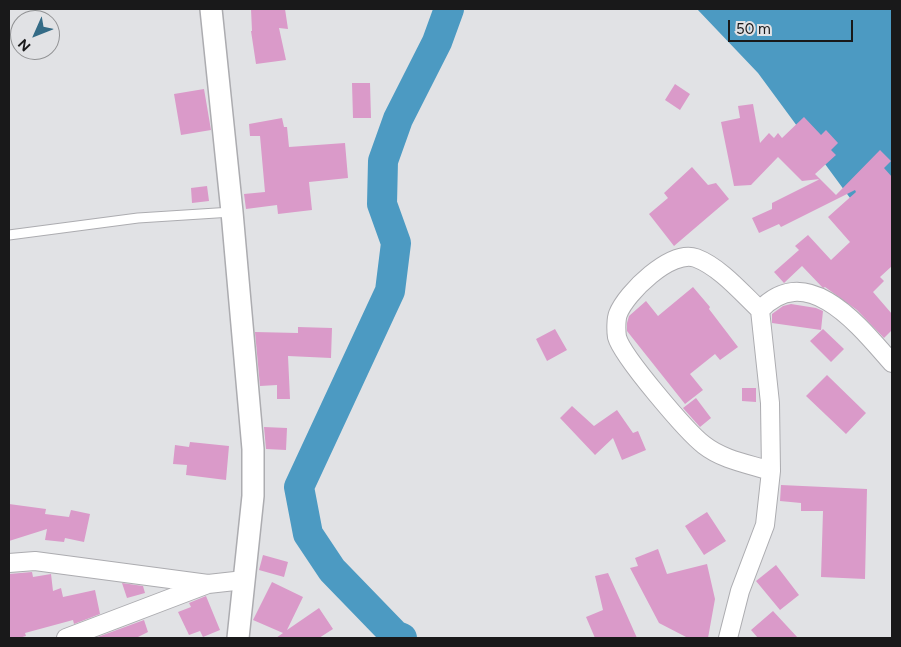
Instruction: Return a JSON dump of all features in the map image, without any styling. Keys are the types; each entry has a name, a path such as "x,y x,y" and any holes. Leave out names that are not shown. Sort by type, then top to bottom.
{"street":[{"path":"211,9 232,212 253,449 253,496 238,638"},
{"path":"728,638 740,591 765,525 771,471 770,403 760,310 711,267 694,257 675,258 657,269 626,300 617,316 617,336 626,353 660,398 704,445 727,458 771,471"},
{"path":"760,310 776,296 796,292 822,296 857,323 892,363"},
{"path":"9,563 43,561 208,584 244,580"},
{"path":"66,638 208,584"}],"lane":[{"path":"9,235 138,218 232,212"}],"water":[{"path":"697,9 892,9 892,255 758,73"}],"building":[{"path":"251,9 285,9 288,29 279,28 286,60 256,64 251,31"},
{"path":"352,83 370,83 371,118 353,118"},
{"path":"675,84 690,94 680,110 665,100"},
{"path":"204,89 211,130 181,135 174,94"},
{"path":"753,104 760,143 769,133 774,138 778,133 782,138 804,117 821,135 826,130 838,143 831,150 836,155 815,174 820,179 802,181 778,157 751,185 734,186 721,122 740,118 738,106"},
{"path":"282,118 284,127 287,127 289,147 345,143 348,178 309,182 312,210 278,214 277,205 246,209 244,194 265,192 260,136 250,136 249,124"},
{"path":"880,150 891,161 884,168 892,177 892,266 880,277 884,281 873,292 892,314 892,330 884,338 857,310 825,287 823,288 802,266 784,283 774,272 799,250 795,246 808,235 831,260 850,242 828,217 856,192 855,190 781,227 779,224 759,233 752,218 772,209 772,203 820,179 836,195"},
{"path":"692,167 708,185 716,183 729,199 674,246 649,214 668,198 664,193"},
{"path":"207,186 209,201 192,203 191,188"},
{"path":"693,287 710,307 709,309 738,347 720,360 715,354 690,374 703,390 685,404 627,331 627,323 629,316 646,301 658,316"},
{"path":"791,304 823,311 821,330 772,323 772,314 783,306"},
{"path":"298,327 332,328 331,358 288,356 290,399 277,399 277,385 260,386 255,332 298,333"},
{"path":"555,329 567,350 547,361 536,339"},
{"path":"823,329 844,349 831,362 810,341"},
{"path":"827,375 866,413 846,434 806,396"},
{"path":"742,388 756,388 756,402 742,401"},
{"path":"696,398 711,418 700,427 683,408"},
{"path":"572,406 594,426 617,410 633,433 638,431 646,450 622,460 613,438 595,455 560,418"},
{"path":"264,427 287,428 286,450 266,449"},
{"path":"190,442 229,446 226,480 186,475 187,465 173,464 175,445 189,447"},
{"path":"781,485 867,489 865,579 821,577 823,511 801,511 801,503 780,501"},
{"path":"9,504 46,509 45,514 69,517 71,510 90,514 84,542 65,538 64,542 45,540 47,529 9,541"},
{"path":"707,512 726,541 704,555 685,526"},
{"path":"658,549 667,574 707,564 715,599 708,638 688,638 659,623 630,568 638,566 635,558"},
{"path":"263,555 288,562 284,577 259,570"},
{"path":"776,565 799,595 780,610 756,581"},
{"path":"32,572 33,577 51,574 53,591 61,588 63,597 95,590 100,614 74,624 73,620 25,633 26,636 19,638 9,638 9,574"},
{"path":"608,573 637,638 595,638 586,617 603,610 595,576"},
{"path":"272,582 303,597 287,630 319,608 333,629 319,638 276,638 283,633 253,620"},
{"path":"122,583 143,586 145,593 127,598"},
{"path":"206,596 220,630 203,637 200,631 189,635 178,612 191,607 189,603"},
{"path":"773,611 798,638 758,638 751,630"},
{"path":"144,620 148,632 136,638 95,638"}],"waterway":[{"path":"402,638 395,635 332,570 308,534 299,487 390,291 396,243 382,204 383,161 398,119 437,42 449,9"}]}
